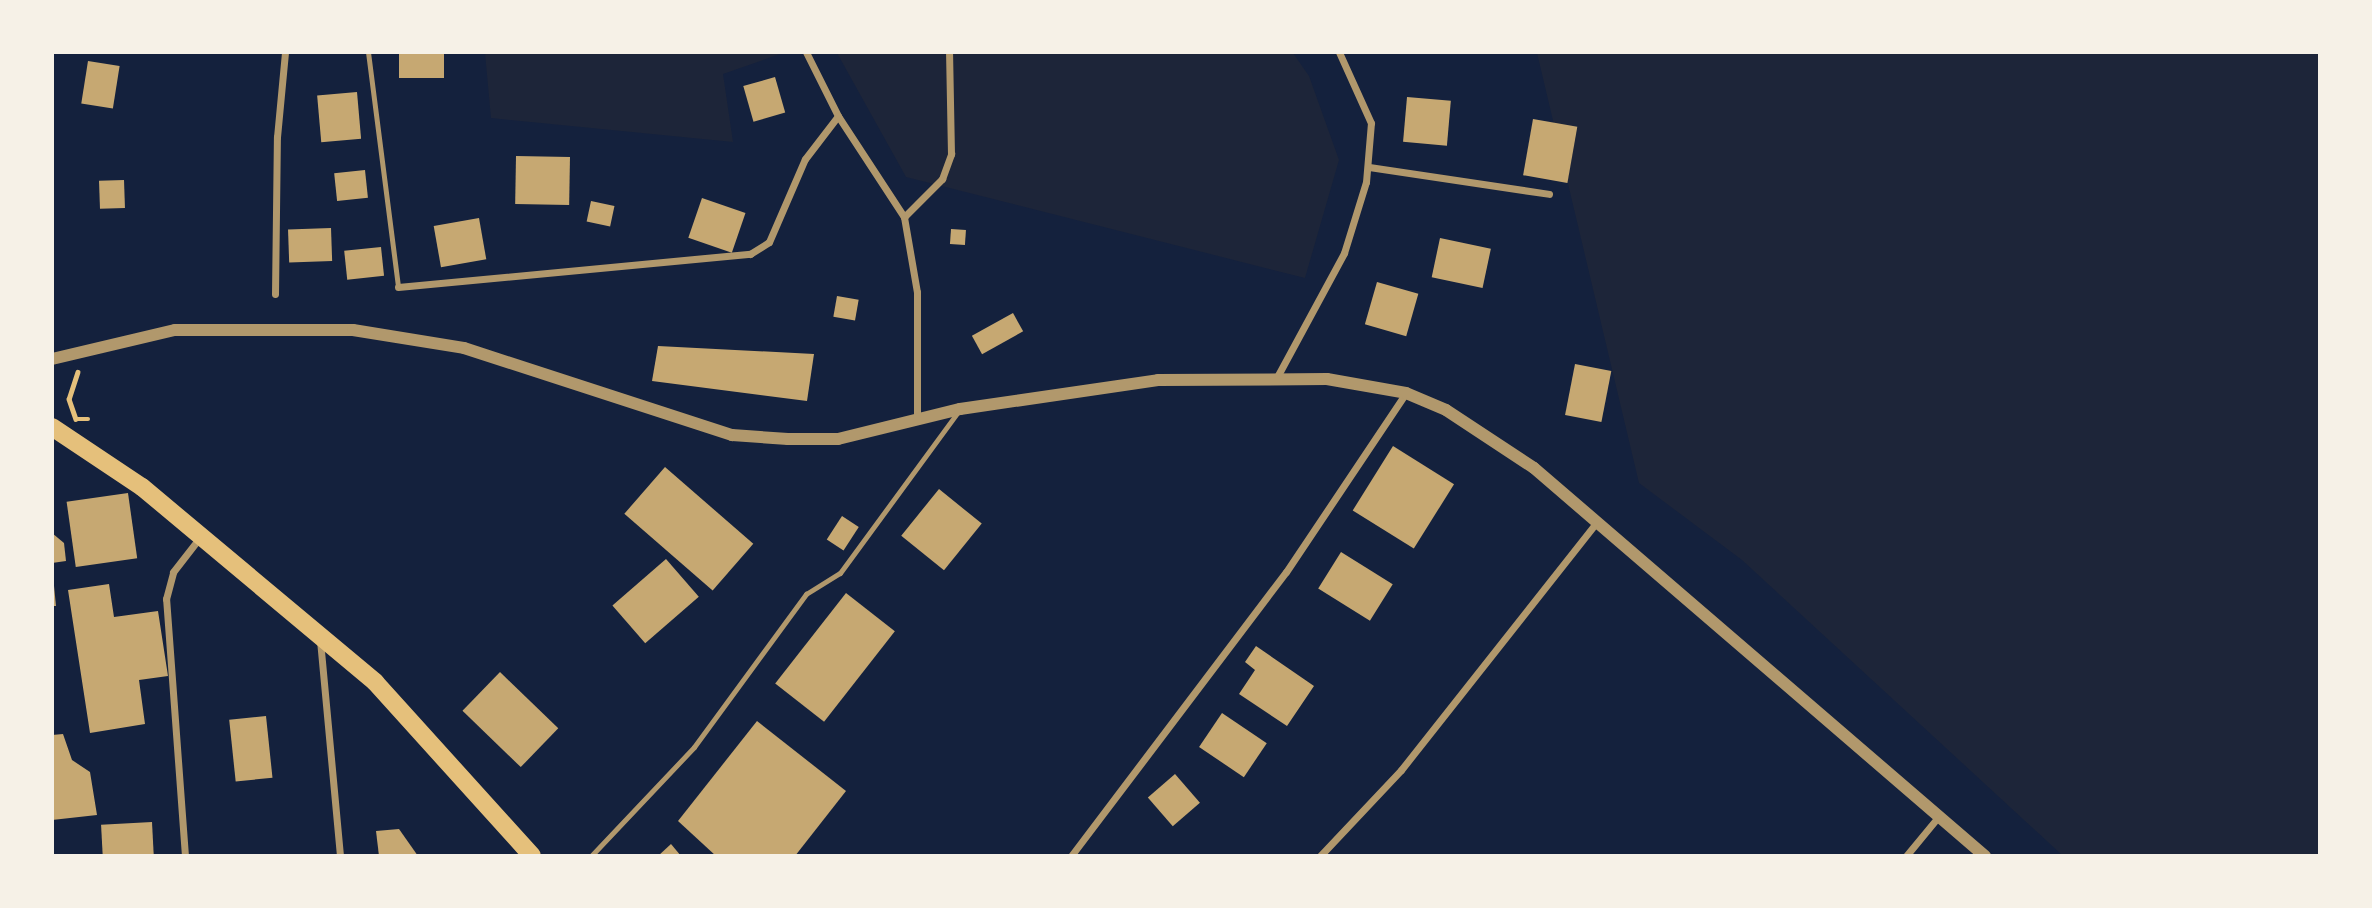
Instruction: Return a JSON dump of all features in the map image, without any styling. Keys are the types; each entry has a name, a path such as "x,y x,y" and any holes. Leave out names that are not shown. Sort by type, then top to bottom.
{"main road":[{"path":"52,427 202,535 375,682 532,856"}],"street":[{"path":"275,294 277,137 285,52"},
{"path":"806,52 838,116 904,217 917,292 917,419"},
{"path":"904,217 942,179 950,154 948,52"},
{"path":"1277,377 1344,253 1368,167 1371,123 1339,52"},
{"path":"398,288 750,254 769,242 804,159 838,116"},
{"path":"1368,167 1549,194"},
{"path":"52,359 126,336 175,330 354,330 464,348 732,435 838,439 960,409 1158,380 1277,377 1406,394 1485,433 1598,520 1985,856"},
{"path":"1071,856 1286,572 1406,394"},
{"path":"1320,856 1401,771 1598,520"},
{"path":"185,856 166,600 173,572 202,535"},
{"path":"319,636 340,856"},
{"path":"1906,856 1940,815"}],"lane":[{"path":"368,52 398,288"},
{"path":"591,856 694,747 806,594 840,573 960,409"}],"path":[{"path":"84,363 69,399 76,419 89,419"}],"shaded area":[{"path":"485,52 783,53 723,74 733,142 491,118"},
{"path":"837,53 1293,53 1309,76 1339,160 1305,278 906,177"},
{"path":"1537,53 2319,53 2319,855 2062,855 1742,560 1639,483"}],"building":[{"path":"399,52 444,52 444,78 399,78"},
{"path":"88,61 120,66 113,108 81,103"},
{"path":"775,77 785,113 753,122 743,86"},
{"path":"357,92 361,139 321,142 317,95"},
{"path":"1407,97 1451,101 1447,146 1403,142"},
{"path":"1533,119 1577,127 1567,183 1523,175"},
{"path":"516,156 570,157 569,205 515,204"},
{"path":"365,170 368,198 337,201 334,173"},
{"path":"124,180 125,208 100,209 99,181"},
{"path":"702,198 745,213 732,253 688,238"},
{"path":"591,201 614,206 610,227 587,222"},
{"path":"479,218 486,259 441,267 434,226"},
{"path":"331,228 332,261 289,262 288,230"},
{"path":"951,229 966,230 965,245 950,244"},
{"path":"1440,238 1491,249 1483,288 1432,277"},
{"path":"381,247 384,276 347,280 344,251"},
{"path":"1377,282 1418,294 1406,336 1365,324"},
{"path":"837,296 859,300 855,321 833,317"},
{"path":"1013,313 1023,331 982,354 972,336"},
{"path":"658,346 814,354 807,401 652,381"},
{"path":"1575,364 1611,371 1601,422 1565,415"},
{"path":"1393,446 1454,484 1414,549 1353,510"},
{"path":"665,467 753,544 713,591 624,514"},
{"path":"939,489 982,524 944,570 901,536"},
{"path":"128,493 137,558 76,567 67,502"},
{"path":"842,516 859,527 844,550 827,539"},
{"path":"52,533 64,543 66,561 52,563"},
{"path":"1341,552 1393,584 1370,621 1318,588"},
{"path":"666,559 699,597 645,643 612,606"},
{"path":"109,584 114,617 158,611 168,676 139,680 145,724 90,733 68,590"},
{"path":"54,586 56,606 52,606"},
{"path":"846,593 895,631 824,722 775,684"},
{"path":"1256,646 1314,686 1287,726 1239,694 1255,670 1245,662"},
{"path":"500,672 558,728 521,767 462,711"},
{"path":"1222,713 1267,743 1244,777 1199,747"},
{"path":"266,716 272,778 236,782 229,720"},
{"path":"757,721 846,791 795,856 716,856 678,821"},
{"path":"63,734 72,760 90,772 97,815 52,820 52,735"},
{"path":"1175,774 1200,803 1173,826 1148,798"},
{"path":"152,822 154,856 103,856 101,825"},
{"path":"399,829 418,856 379,856 376,831"},
{"path":"671,844 681,856 658,856"}]}
